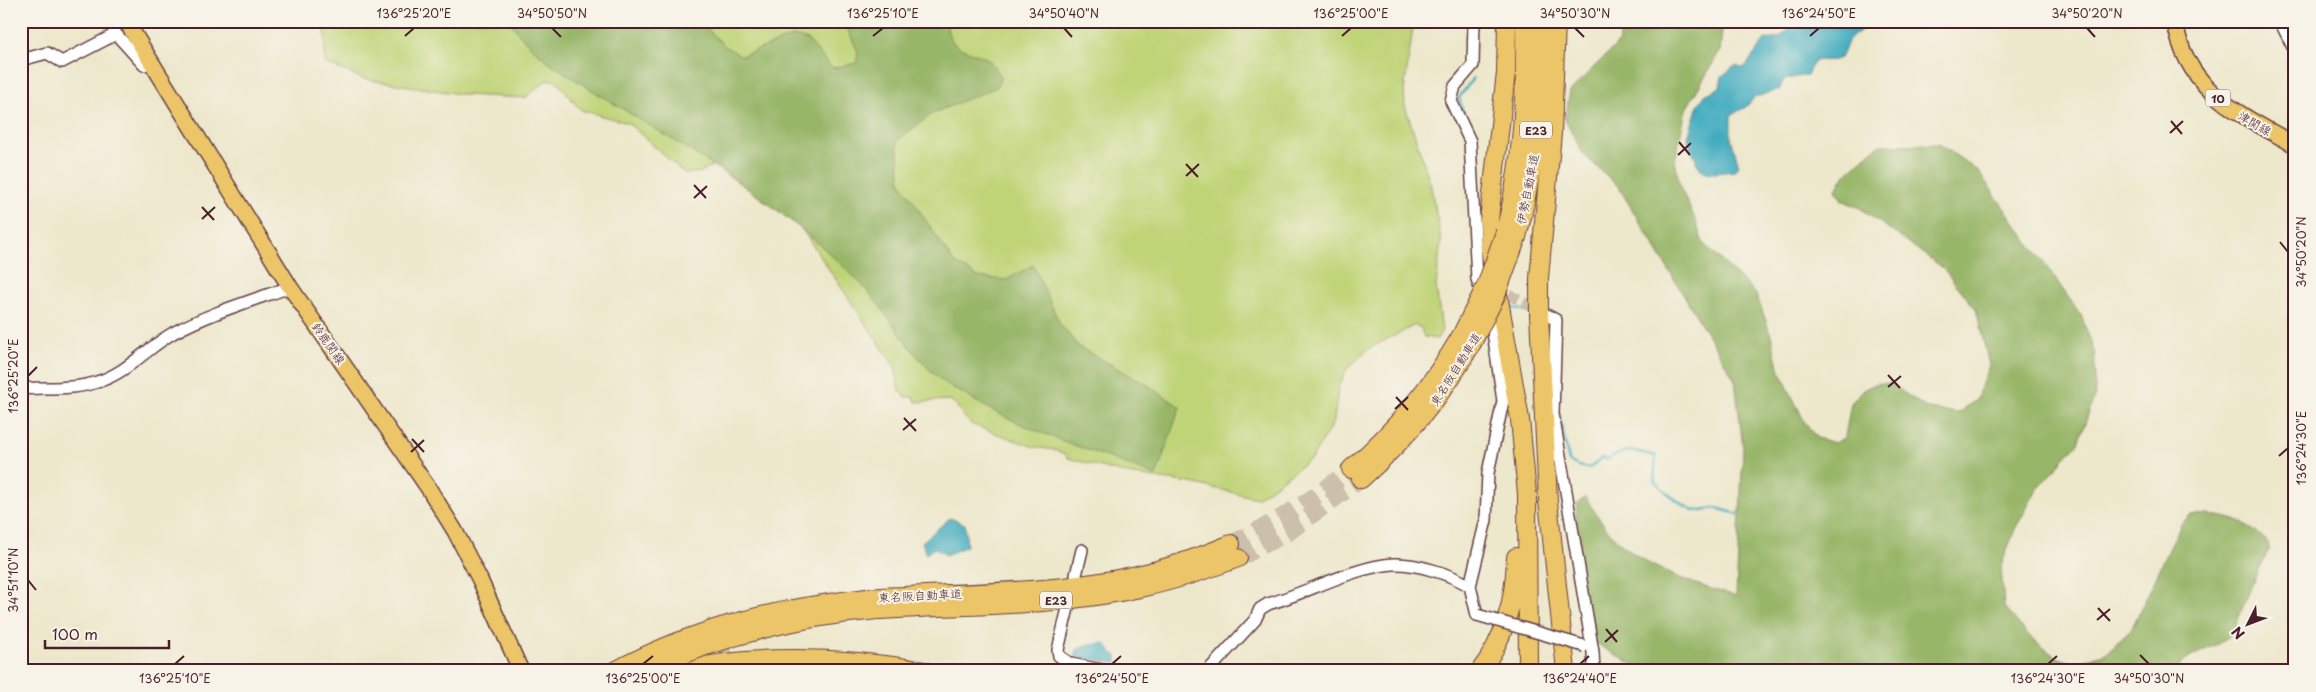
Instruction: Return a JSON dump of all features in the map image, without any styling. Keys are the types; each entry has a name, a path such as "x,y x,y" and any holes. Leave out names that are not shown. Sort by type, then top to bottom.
{"highway":[{"path":"1507,21 1506,73 1489,220 1490,249 1520,419 1527,494 1528,671"},
{"name":"伊勢自動車道","path":"1511,235 1524,115 1525,21"},
{"name":"伊勢自動車道","path":"1511,235 1525,208 1536,145 1539,21"},
{"path":"1538,671 1536,390 1539,339 1539,278 1552,132 1556,21"},
{"name":"東名阪自動車道","path":"1356,474 1414,406 1466,340 1486,286 1511,235"},
{"path":"1539,339 1542,363 1542,412 1548,501 1566,671"},
{"path":"1480,671 1500,641 1509,612 1516,578 1518,478 1513,372"},
{"name":"東名阪自動車道","path":"615,671 660,648 732,622 802,606 868,604 1106,581 1234,551"},
{"name":"東名阪自動車道","path":"643,671 700,646 734,635 868,604"},
{"path":"673,671 723,663 792,659 872,663 924,671"}],"main road":[{"name":"鈴鹿関線","path":"126,21 290,287 429,489 455,531 480,580 521,671"},
{"name":"津関線","path":"2175,21 2179,42 2186,58 2197,77 2211,93 2232,109 2295,145"}],"street":[{"path":"110,21 116,34 144,66 152,62"},
{"path":"1474,21 1473,65 1455,86 1452,101 1470,141 1480,280 1492,325 1503,401 1488,473 1486,520 1470,586 1477,615 1584,646"},
{"path":"2280,21 2295,50"},
{"path":"21,60 47,53 62,62 116,34"},
{"path":"21,390 98,382 120,372 154,345 186,327 207,317 290,287"},
{"path":"1547,315 1556,320 1553,414 1593,652 1594,671"},
{"path":"1076,575 1082,550"},
{"path":"1208,671 1255,620 1260,609 1268,604 1369,569 1393,564 1411,565 1453,576 1470,586"},
{"path":"1068,608 1058,650 1059,656 1071,664 1107,671"}],"green space":[{"path":"325,21 1414,21 1404,91 1405,106 1430,182 1441,240 1436,286 1442,331 1437,339 1424,337 1421,328 1415,325 1368,349 1347,369 1338,389 1334,421 1312,458 1257,498 1191,483 1127,474 1068,458 1065,454 1054,450 1034,447 973,425 950,400 916,402 914,397 905,397 899,390 895,367 793,216 717,163 701,172 685,174 628,123 581,110 555,80 547,80 525,98 466,95 364,79 325,63"},
{"path":"510,21 699,21 725,46 741,56 794,36 808,40 832,68 856,63 858,52 844,21 947,21 950,38 954,43 965,50 988,59 1001,77 997,87 933,113 897,141 901,183 953,261 978,277 1006,280 1033,265 1060,324 1079,347 1146,384 1180,407 1156,476 1034,430 987,407 940,379 908,345 880,306 860,283 801,229 736,181 550,63 528,44"},
{"path":"1624,21 1723,21 1720,51 1686,109 1675,160 1680,187 1695,219 1703,243 1756,294 1771,335 1778,367 1805,423 1817,438 1835,443 1845,437 1851,403 1863,390 1877,383 1891,384 1928,409 1958,413 1976,400 1989,365 1976,309 1943,268 1860,208 1842,200 1836,190 1843,177 1879,145 1939,144 1977,170 2081,315 2095,354 2095,395 2078,443 2038,488 2015,529 2001,566 2004,607 2031,638 2056,657 2075,663 2106,653 2131,630 2181,524 2190,515 2213,515 2236,520 2246,525 2264,539 2270,549 2261,563 2231,636 2187,659 2174,671 1645,671 1607,650 1590,637 1579,609 1575,573 1577,504 1585,497 1615,538 1642,559 1687,581 1736,596 1743,449 1735,380 1618,186 1583,154 1565,120 1570,91 1618,43"}],"water":[{"path":"1793,21 1866,21 1862,29 1848,42 1840,58 1814,61 1807,75 1783,81 1780,89 1754,98 1746,107 1731,115 1731,138 1739,166 1735,171 1703,172 1696,162 1696,157 1690,150 1688,137 1698,105 1705,95 1720,87 1722,76 1735,66 1742,68 1746,66 1765,39 1779,37"},
{"path":"950,518 965,524 967,546 946,555 935,548 926,554 922,542"},
{"path":"1105,643 1110,651 1117,656 1117,663 1077,657 1074,654 1076,650 1089,645"}],"waterway":[{"path":"1466,121 1459,98 1473,78"},
{"path":"1509,307 1530,312"},
{"path":"1548,329 1550,343"},
{"path":"1558,411 1569,461 1578,466 1590,468 1603,457 1607,460 1625,452 1631,451 1656,456 1654,480 1677,500 1693,511 1716,508 1738,514"}],"tunnel":[{"path":"1494,287 1544,313"},
{"path":"1231,544 1293,511 1351,469"},
{"path":"1238,558 1288,532 1361,479"},
{"path":"705,621 739,671"}]}
